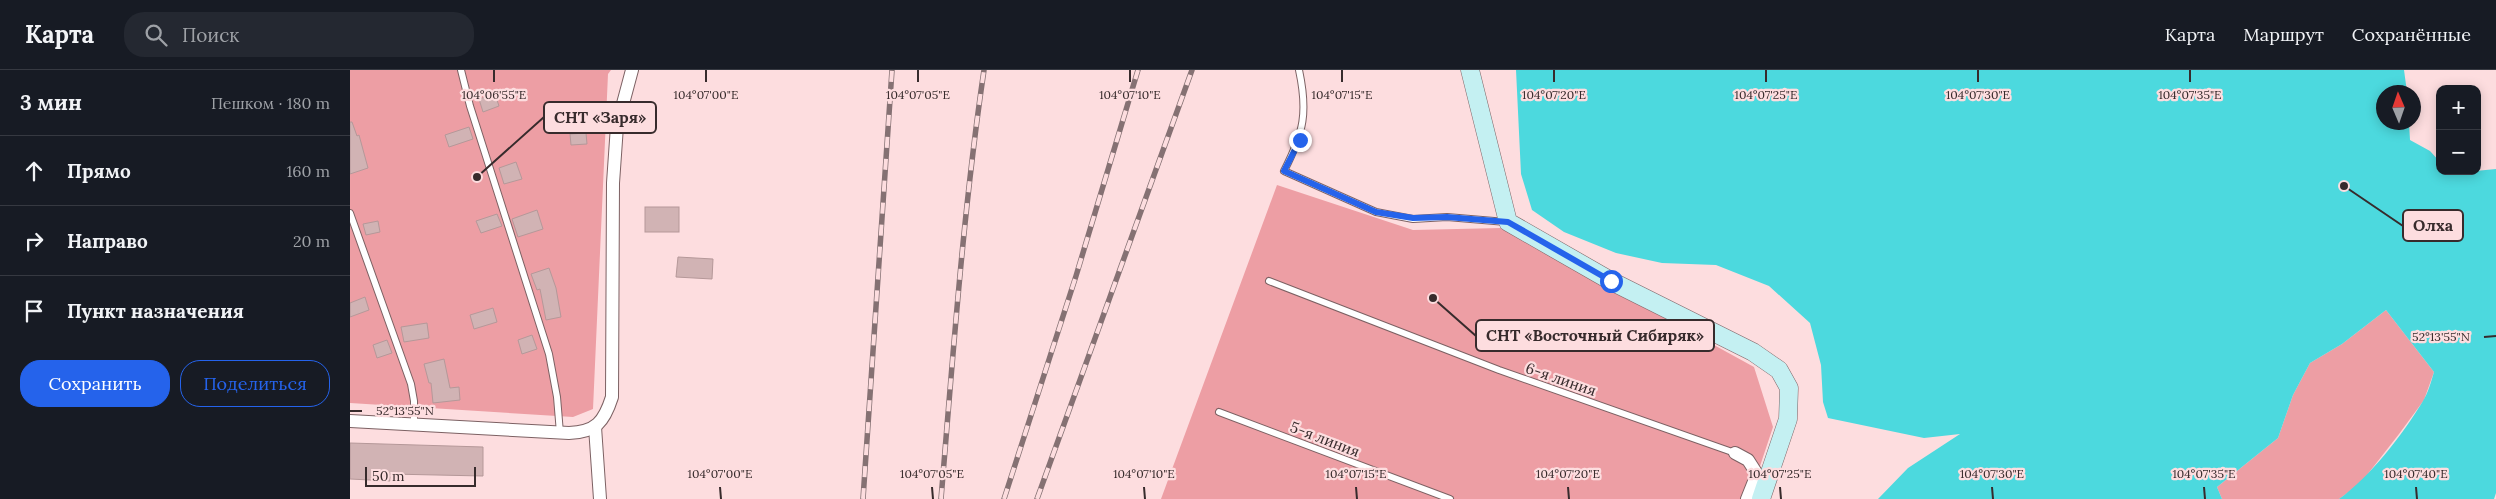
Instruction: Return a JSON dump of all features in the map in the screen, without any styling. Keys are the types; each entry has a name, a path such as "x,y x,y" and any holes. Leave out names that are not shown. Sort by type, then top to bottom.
{"street":[{"path":"350,421 582,433 595,427 606,416 612,397 612,183 617,126 632,70"},
{"path":"1470,70 1508,222 1611,281 1753,352 1778,370 1789,388 1788,419 1761,499"},
{"path":"595,427 600,499"},
{"path":"1735,453 1748,460 1757,474 1747,499"}],"lane":[{"path":"461,70 470,106 549,354 557,397 560,433"},
{"path":"1299,70 1305,97 1300,140 1284,171 1376,212 1413,218 1447,217 1508,222"},
{"path":"350,213 411,384 414,401 414,425"},
{"name":"6-я линия","path":"1269,281 1499,370 1735,453"},
{"name":"5-я линия","path":"1219,412 1450,499"}],"shaded area":[{"path":"350,70 611,70 608,74 593,409 573,417 350,403"},
{"path":"1277,185 1413,230 1501,228 1754,367 1773,427 1749,499 1161,499"},
{"path":"2386,310 2434,372 2424,400 2360,484 2339,499 2222,499 2217,487 2278,438 2293,395 2310,363 2342,344"}],"water":[{"path":"1516,70 2404,70 2406,85 2376,85 2376,130 2409,130 2410,140 2430,151 2436,158 2436,175 2481,175 2481,170 2496,169 2496,493 2494,499 2339,499 2374,467 2396,441 2425,398 2434,372 2386,310 2342,344 2310,363 2293,395 2278,438 2217,487 2222,499 1878,499 1908,468 1960,434 1924,438 1828,418 1823,402 1821,365 1810,323 1769,286 1716,265 1662,263 1616,253 1564,232 1532,210 1521,174"}],"building":[{"path":"495,94 499,106 483,112 479,99"},
{"path":"350,122 352,122 357,136 359,135 368,168 350,174"},
{"path":"469,127 473,139 449,147 445,135"},
{"path":"586,133 587,144 571,145 570,134"},
{"path":"516,162 522,179 504,184 499,168"},
{"path":"645,207 679,207 679,232 645,232"},
{"path":"537,210 543,229 518,237 512,219"},
{"path":"497,214 502,226 481,233 476,221"},
{"path":"378,221 380,232 366,235 363,224"},
{"path":"678,257 713,259 712,279 676,277"},
{"path":"549,268 556,288 561,317 546,320 540,289 537,290 531,274"},
{"path":"365,297 369,310 350,317 350,303"},
{"path":"493,308 497,322 474,329 470,315"},
{"path":"427,323 429,338 404,342 401,327"},
{"path":"532,335 537,349 522,354 518,340"},
{"path":"387,340 392,353 377,358 373,345"},
{"path":"444,359 450,388 459,387 460,400 433,403 431,383 429,383 424,364"},
{"path":"350,443 483,447 483,476 390,474 390,481 350,479"}],"railway":[{"path":"863,499 892,70"},
{"path":"941,499 964,230 984,70"},
{"path":"1004,499 1076,276 1138,70"},
{"path":"1037,499 1192,70"}],"place":[{"name":"СНТ «Заря»","path":"477,177"},
{"name":"Олха","path":"2344,186"},
{"name":"СНТ «Восточный Сибиряк»","path":"1433,298"}],"route":[{"path":"1300,140 1284,171 1376,212 1413,218 1447,217 1508,222 1611,281"}]}
